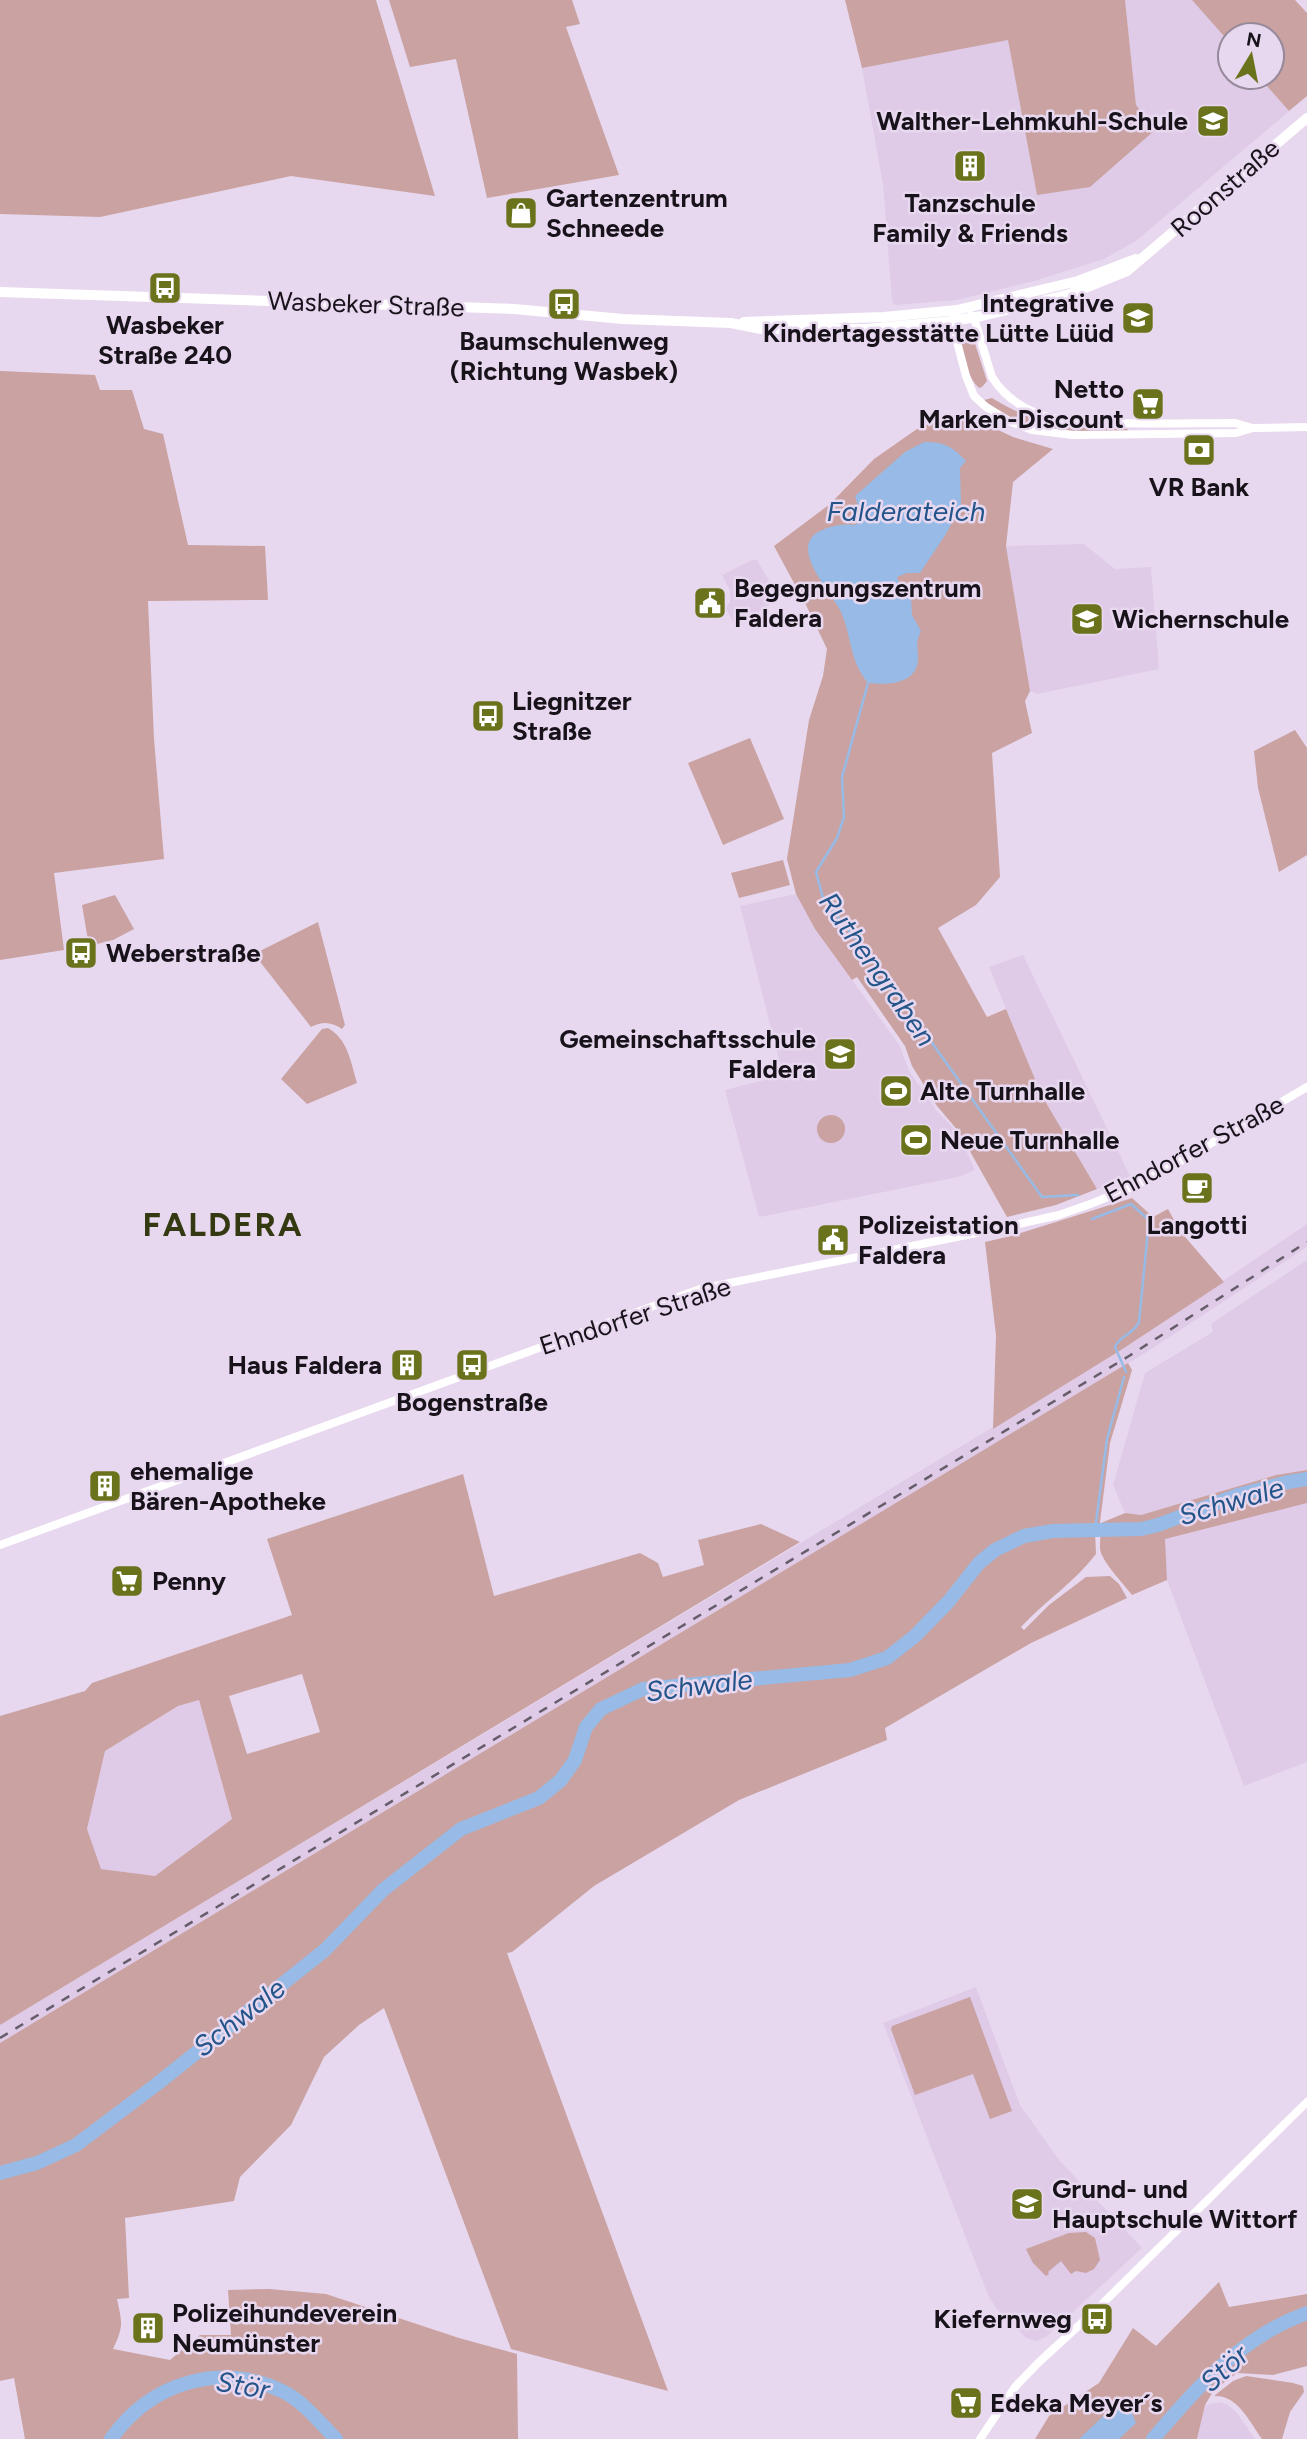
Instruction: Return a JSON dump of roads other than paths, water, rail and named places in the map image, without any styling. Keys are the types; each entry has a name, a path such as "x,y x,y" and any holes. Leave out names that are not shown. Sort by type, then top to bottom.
{"main road":[{"name":"Roonstraße","path":"958,313 974,318 1070,294 1127,271 1307,117"},
{"name":"Roonstraße","path":"958,313 1078,281 1142,257"},
{"name":"Wasbeker Straße","path":"0,292 514,309 731,323 761,329 835,330 958,313"}],"street":[{"path":"1253,428 1235,423 1073,421 1043,415 1023,407 996,384 974,318 958,313 966,376 975,396 986,407 1032,430 1052,434 1097,435 1236,433 1253,428 1307,427"},
{"name":"Ehndorfer Straße","path":"0,1545 701,1289 1059,1215 1132,1187 1307,1087"},
{"path":"980,2439 1015,2387 1307,2102"}],"water":[{"name":"Falderateich","path":"924,442 947,446 966,461 960,468 961,505 946,534 920,573 907,573 897,577 900,585 911,596 912,615 921,631 917,642 916,668 906,679 883,684 868,683 857,666 841,612 810,560 810,540 827,528 855,525 859,522 860,513 855,496 905,452"},
{"path":"1116,2404 1129,2409 1136,2423 1119,2439 1079,2439"}],"waterway":[{"name":"Ruthengraben","path":"868,683 842,777 844,817 837,838 816,872 823,898 880,970 1042,1197 1078,1195"},
{"name":"Ruthengraben","path":"1092,1219 1131,1204 1149,1220 1139,1322 1115,1347 1126,1372"},
{"name":"Ruthengraben","path":"1095,1530 1107,1439 1124,1377"},
{"name":"Schwale","path":"0,2173 37,2163 76,2145 325,1950 383,1890 461,1829 539,1798 561,1780 575,1760 586,1727 601,1709 643,1689 850,1670 887,1658 915,1636 949,1601 979,1563 995,1550 1024,1536 1053,1531 1141,1529 1238,1495 1307,1479"},
{"name":"Stör","path":"1153,2439 1203,2383 1241,2350 1283,2323 1307,2313"},
{"name":"Stör","path":"111,2439 127,2419 146,2403 189,2382 212,2378 236,2378 284,2392 305,2407 336,2439"}],"railway":[{"path":"0,2038 1129,1356 1307,1242"}],"place":[{"name":"Walther-Lehmkuhl-Schule","path":"1213,121"},
{"name":"Tanzschule Family & Friends","path":"970,166"},
{"name":"Gartenzentrum Schneede","path":"521,213"},
{"name":"Wasbeker Straße 240","path":"165,288"},
{"name":"Baumschulenweg (Richtung Wasbek)","path":"564,304"},
{"name":"Integrative Kindertagesstätte Lütte Lüüd","path":"1138,318"},
{"name":"Netto Marken-Discount","path":"1148,404"},
{"name":"VR Bank","path":"1199,450"},
{"name":"Begegnungszentrum Faldera","path":"710,603"},
{"name":"Wichernschule","path":"1087,619"},
{"name":"Liegnitzer Straße","path":"488,716"},
{"name":"Weberstraße","path":"81,953"},
{"name":"Gemeinschaftsschule Faldera","path":"840,1054"},
{"name":"Alte Turnhalle","path":"896,1091"},
{"name":"Neue Turnhalle","path":"916,1140"},
{"name":"Langotti","path":"1197,1188"},
{"name":"Polizeistation Faldera","path":"833,1240"},
{"name":"Haus Faldera","path":"407,1365"},
{"name":"Bogenstraße","path":"472,1365"},
{"name":"ehemalige Bären-Apotheke","path":"105,1486"},
{"name":"Penny","path":"127,1581"},
{"name":"Grund- und Hauptschule Wittorf","path":"1027,2204"},
{"name":"Kiefernweg","path":"1097,2319"},
{"name":"Polizeihundeverein Neumünster","path":"148,2328"},
{"name":"Edeka Meyer´s","path":"966,2403"}],"district":[{"name":"FALDERA","path":"223,1224"}]}
